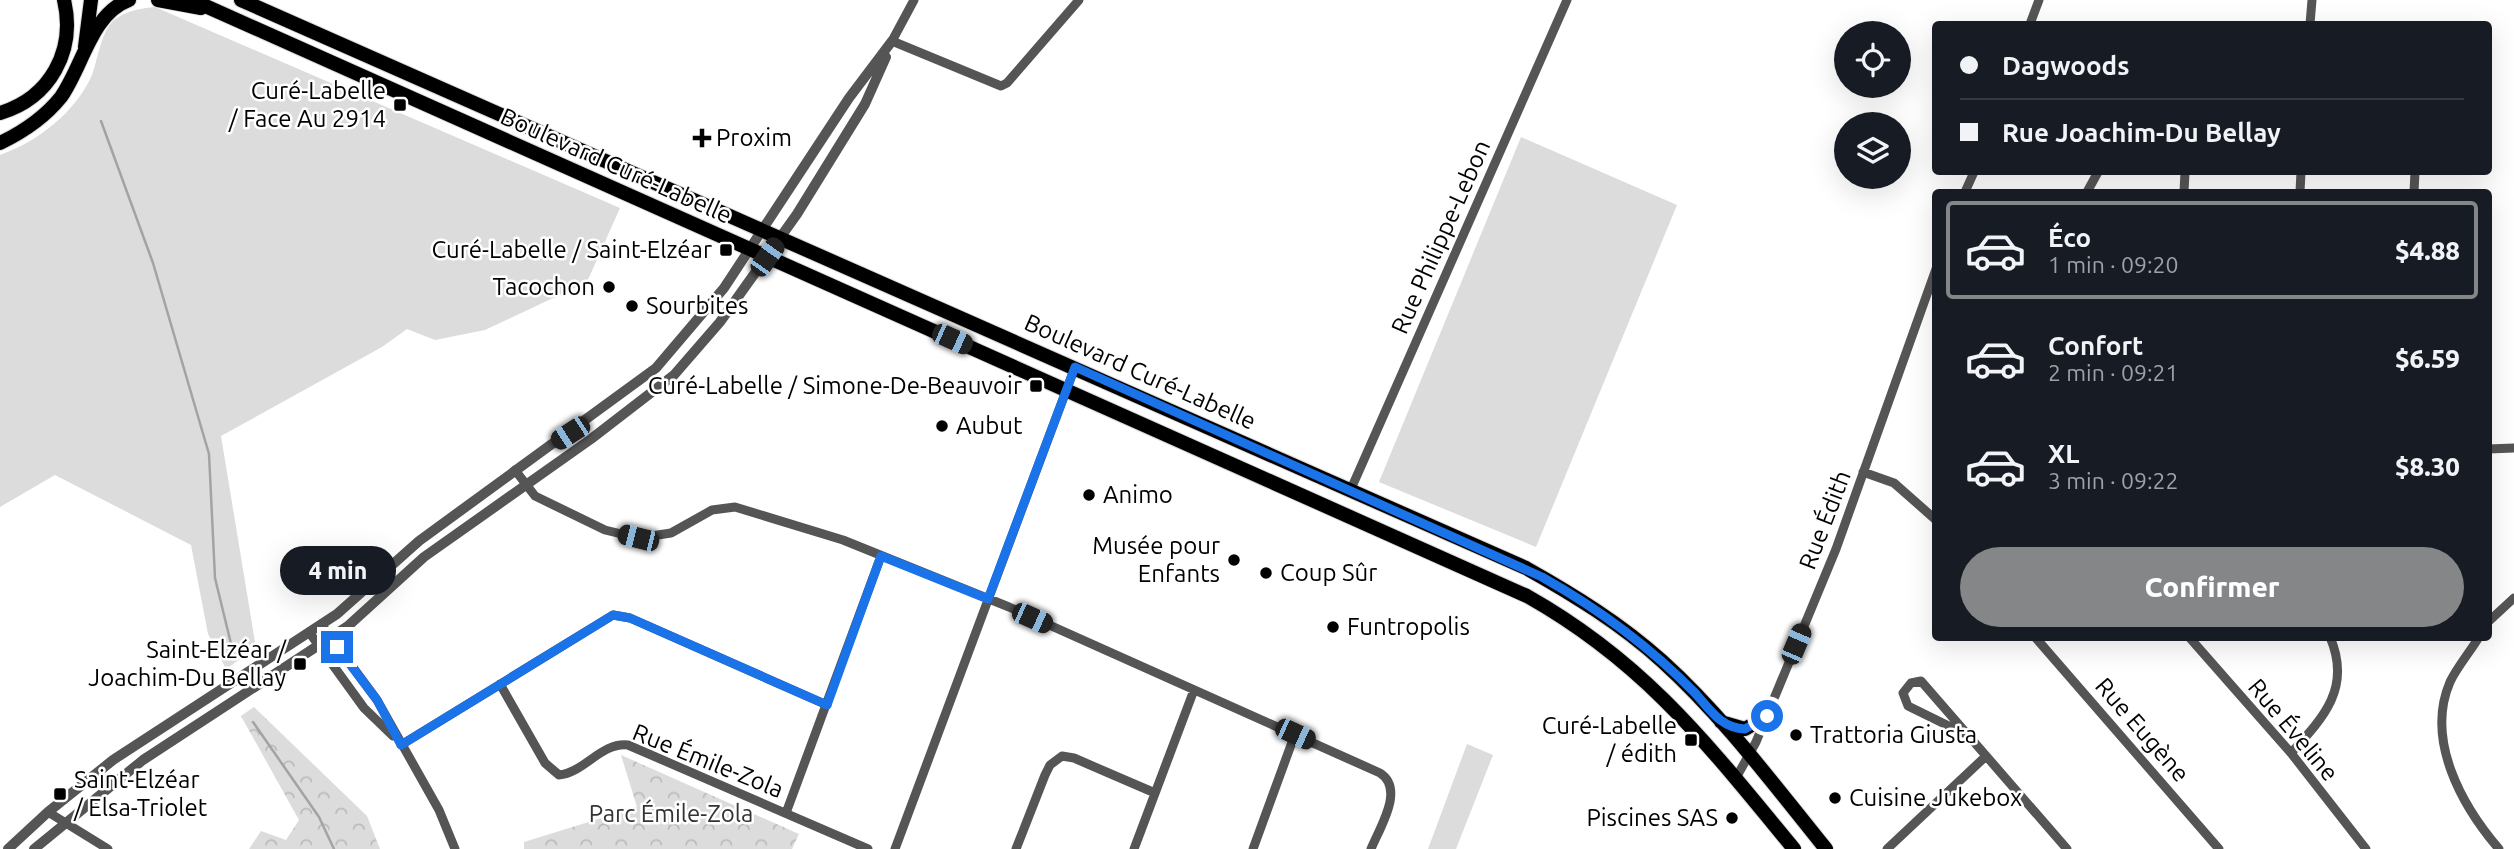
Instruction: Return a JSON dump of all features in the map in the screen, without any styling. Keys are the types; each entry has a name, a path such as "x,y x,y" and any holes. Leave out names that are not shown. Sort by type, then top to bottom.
{"main road":[{"path":"0,113 32,98 55,72 67,38 64,0"},
{"path":"85,52 91,0"},
{"path":"0,143 31,125 55,103 107,15 129,0"},
{"path":"158,0 216,11"},
{"name":"Boulevard Curé-Labelle","path":"192,0 1475,571 1543,604 1602,644 1647,680 1736,778 1794,849"},
{"name":"Boulevard Curé-Labelle","path":"241,0 1510,561 1580,600 1661,661 1749,755 1826,849"},
{"path":"1720,722 1745,729 1767,716"}],"street":[{"path":"34,849 143,760 330,638 366,611 424,556 614,423 674,375 720,322 781,237 865,104 892,41 914,0"},
{"path":"892,41 996,85 1004,85 1079,0"},
{"name":"Rue Philippe-Lebon","path":"1351,489 1567,0"},
{"path":"2031,21 2039,0"},
{"path":"2310,21 2312,0"},
{"path":"8,849 48,812 127,750 321,624 419,541 656,368 701,318 751,251 849,98 892,41"},
{"name":"Rue Édith","path":"1736,778 1767,716 1836,549 1932,280"},
{"path":"895,849 1075,367"},
{"path":"2492,450 2502,451 2514,448"},
{"path":"515,470 535,496 605,530 638,538 671,534 712,510 734,507 842,540 988,599 1295,734 1388,779 1391,796 1371,849"},
{"path":"1863,472 1894,483 1932,516"},
{"path":"786,813 881,556"},
{"path":"2492,618 2514,598"},
{"path":"401,745 605,619 617,615 827,705"},
{"path":"321,624 377,700 439,810 455,849"},
{"path":"309,632 364,708 401,745"},
{"name":"Rue Eugène","path":"2038,641 2219,849"},
{"name":"Rue Éveline","path":"2192,641 2291,754 2365,849"},
{"path":"2291,754 2324,718 2334,699 2338,657 2332,641"},
{"path":"2476,641 2450,683 2442,717 2449,766 2462,800 2499,849"},
{"path":"1963,733 1908,706 1903,693 1911,683 1921,681 1963,733 2067,849"},
{"name":"Rue Émile-Zola","path":"500,684 545,763 558,775 569,772 616,745 628,745 868,849"},
{"path":"1134,849 1194,690"},
{"path":"1253,849 1295,734"},
{"path":"1016,849 1045,775 1050,765 1062,756 1074,758 1154,793"},
{"path":"1887,849 1985,757"},
{"path":"48,812 108,849"}],"green space":[{"path":"155,7 620,208 587,282 485,330 435,340 407,329 382,347 221,436 256,648 226,669 208,634 191,545 55,475 0,507 0,155 41,134 66,113 85,89 103,38 114,20 128,12"},
{"path":"1521,137 1677,205 1536,547 1379,482"},
{"path":"254,707 367,816 380,849 249,849 261,831 286,840 299,820 241,716"},
{"path":"1467,744 1493,755 1456,849 1428,849"},
{"name":"Parc Émile-Zola","path":"621,755 799,834 792,849 524,849 524,842 637,807"}],"waterway":[{"path":"101,121 153,263 209,454 215,578 234,656"},
{"path":"253,722 319,817 334,849"}],"place":[{"name":"Curé-Labelle / Face Au 2914","path":"400,105"},
{"name":"Proxim","path":"702,138"},
{"name":"Curé-Labelle / Saint-Elzéar","path":"726,250"},
{"name":"Tacochon","path":"609,287"},
{"name":"Sourbites","path":"632,306"},
{"name":"Curé-Labelle / Simone-De-Beauvoir","path":"1036,386"},
{"name":"Aubut","path":"942,426"},
{"name":"Animo","path":"1089,495"},
{"name":"Musée pour Enfants","path":"1234,560"},
{"name":"Coup Sûr","path":"1266,573"},
{"name":"Funtropolis","path":"1333,627"},
{"name":"Saint-Elzéar / Joachim-Du Bellay","path":"300,664"},
{"name":"Trattoria Giusta","path":"1796,735"},
{"name":"Curé-Labelle / édith","path":"1691,740"},
{"name":"Saint-Elzéar / Elsa-Triolet","path":"60,794"},
{"name":"Cuisine Jukebox","path":"1835,798"},
{"name":"Piscines SAS","path":"1732,818"}],"route":[{"path":"337,647 377,700 401,745 613,615 630,618 827,705 881,556 988,599 1075,367 1479,546 1542,577 1586,603 1637,641 1678,677 1720,722 1745,729 1767,716"}]}
